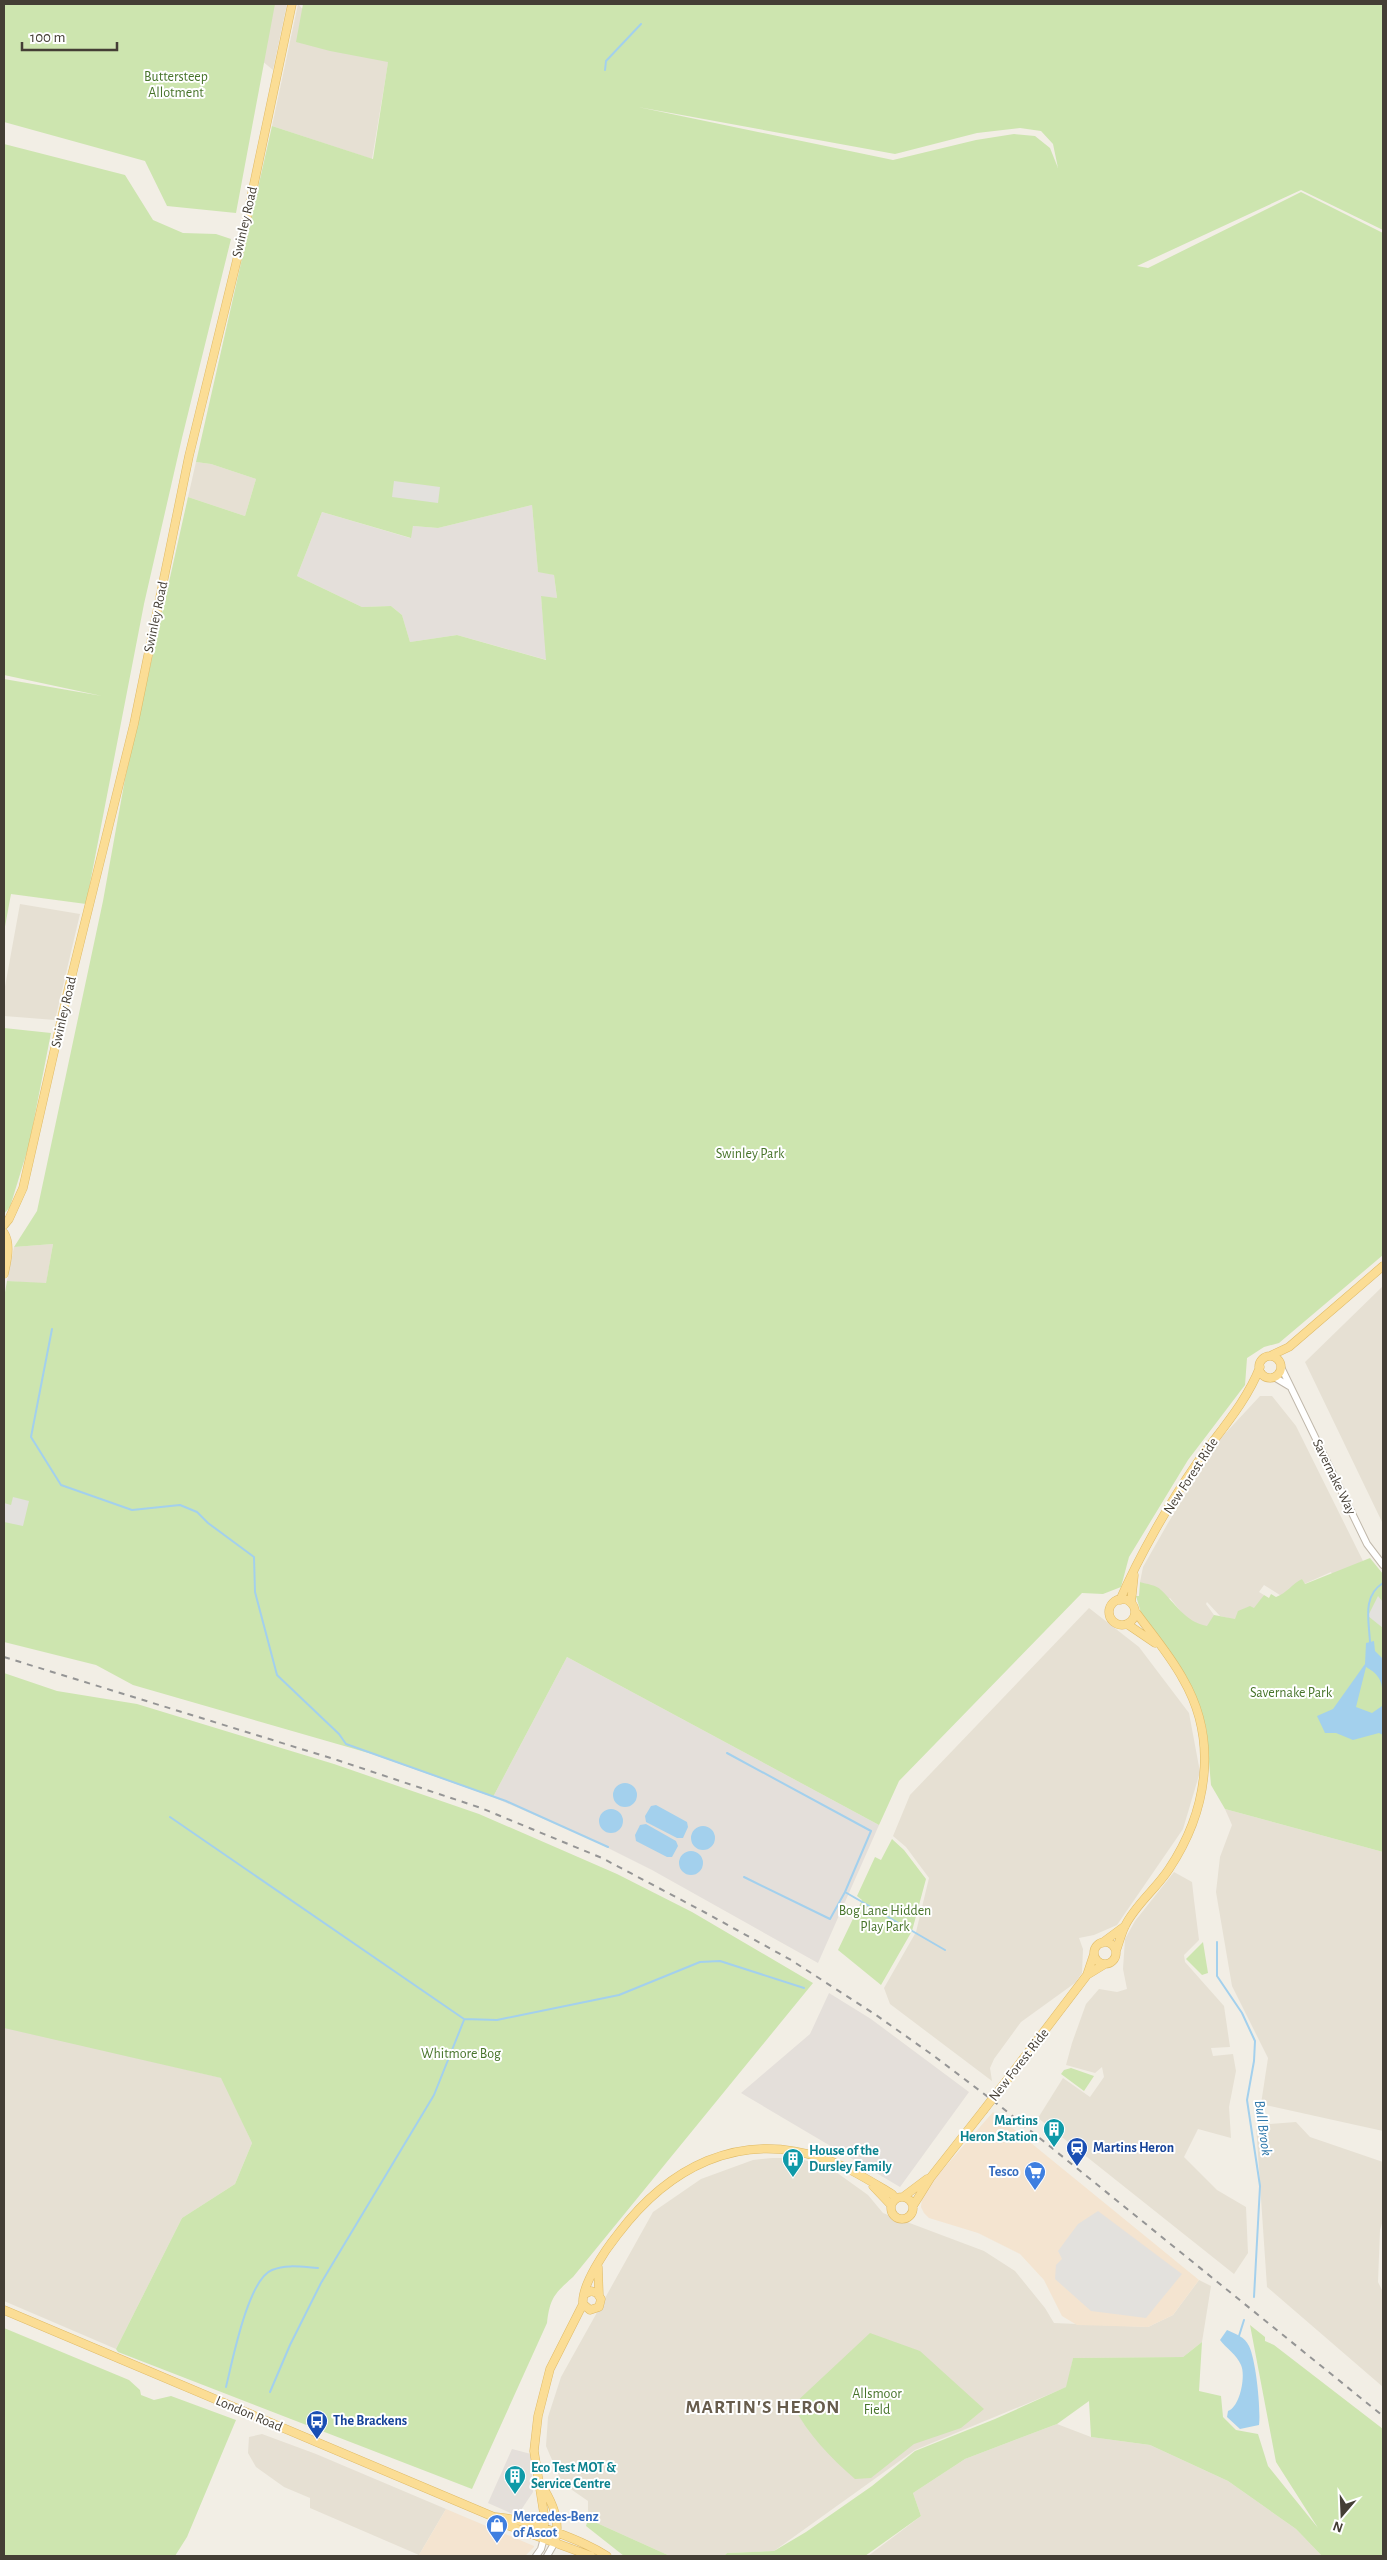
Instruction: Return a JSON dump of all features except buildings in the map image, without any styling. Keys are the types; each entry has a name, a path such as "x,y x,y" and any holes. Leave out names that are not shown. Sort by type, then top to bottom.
{"main road":[{"name":"Swinley Road","path":"4,1225 16,1205 27,1174 67,995 134,724 189,456 244,231 292,4"},
{"path":"4,1233 8,1240 4,1274"},
{"name":"New Forest Ride","path":"1162,1649 1127,1624 1116,1623 1110,1616 1110,1607 1120,1600 1135,1568 1196,1465 1252,1388 1262,1361 1288,1347 1383,1266"},
{"name":"New Forest Ride","path":"1252,1388 1279,1373 1288,1347"},
{"path":"1270,1356 1278,1360 1281,1366"},
{"path":"1260,1367 1263,1374 1273,1377"},
{"name":"New Forest Ride","path":"1127,1624 1134,1619 1135,1568"},
{"path":"1120,1600 1133,1607"},
{"name":"New Forest Ride","path":"930,2177 897,2200 893,2215 902,2220 911,2215 913,2206 930,2177 1087,1975 1097,1946 1125,1926 1168,1871 1186,1842 1195,1820 1204,1786 1203,1730 1183,1679 1133,1607"},
{"name":"New Forest Ride","path":"1087,1975 1114,1959 1125,1926"},
{"path":"1102,1943 1112,1945 1116,1951"},
{"path":"1094,1954 1096,1960 1105,1964"},
{"name":"New Forest Ride","path":"544,2534 540,2483 534,2451 538,2416 550,2369 568,2332 578,2317 599,2260 630,2218 668,2182 690,2167 724,2154 769,2148 795,2151 835,2162 868,2180 897,2200 910,2200 913,2206"},
{"name":"New Forest Ride","path":"568,2332 592,2310 600,2306 597,2274 599,2260"},
{"path":"585,2294 594,2292 599,2295"},
{"path":"582,2304 587,2309 592,2310"},
{"name":"London Road","path":"4,2310 494,2517 505,2518 607,2556"},
{"name":"New Forest Ride","path":"540,2483 553,2505 556,2538"},
{"name":"London Road","path":"556,2538 591,2556"}],"street":[{"name":"Savernake Way","path":"1281,1366 1367,1544 1383,1565"},
{"path":"1273,1377 1290,1387"},
{"path":"536,2556 541,2549 544,2534"},
{"path":"547,2556 556,2538"}],"shaded area":[{"path":"194,4 287,4 273,70"},
{"path":"298,4 341,51 389,57 372,159 272,126"},
{"path":"196,462 211,464 256,479 245,516 188,497"},
{"path":"394,481 440,487 438,503 392,497"},
{"path":"532,505 538,571 554,575 557,598 541,597 547,660 457,635 410,642 402,615 391,606 362,607 297,576 322,512 410,538 413,526 438,528"},
{"path":"20,904 80,914 55,1020 4,1016 4,992"},
{"path":"53,1244 46,1284 7,1281 14,1247"},
{"path":"1383,1286 1383,1524 1305,1362"},
{"path":"1260,1396 1272,1396 1296,1426 1363,1561 1333,1576 1331,1572 1304,1584 1302,1579 1283,1597 1264,1585 1259,1592 1264,1595 1255,1609 1250,1607 1236,1620 1220,1616 1207,1602 1206,1604 1214,1615 1213,1627 1194,1628 1170,1598 1168,1599 1140,1582 1143,1567 1220,1439"},
{"path":"13,1497 29,1501 23,1526 4,1522 4,1503 11,1505"},
{"path":"1378,1596 1383,1602 1383,1628 1368,1616"},
{"path":"1089,1608 1139,1647 1189,1713 1200,1772 1183,1829 1117,1925 1094,1935 1079,1938 1083,1949 1082,1973 1075,1983 1021,2022 994,2059 990,2068 992,2081 890,2004 884,1988 916,1932 929,1878 906,1847 893,1836 910,1795"},
{"path":"567,1657 879,1825 818,1963 652,1870 592,1840 493,1797"},
{"path":"1225,1809 1383,1852 1383,2131 1261,2104 1268,2058 1232,1986 1216,1892 1220,1857 1232,1825"},
{"path":"1174,1872 1192,1882 1199,1940 1184,1955 1185,1962 1224,2006 1230,2047 1211,2048 1213,2056 1233,2054 1236,2071 1229,2107 1231,2138 1198,2129 1184,2157 1217,2190 1246,2207 1248,2253 1234,2274 1038,2118 1063,2078 1090,2097 1104,2077 1102,2067 1095,2073 1066,2065 1072,2043 1086,2004 1099,1989 1117,1992 1127,1989 1123,1969 1125,1939 1135,1921"},
{"path":"829,1993 871,2019 969,2092 900,2187 741,2093 810,2034"},
{"path":"4,2028 222,2078 252,2143 235,2184 182,2218 116,2349 4,2301"},
{"path":"993,2112 1199,2280 1173,2315 1148,2327 1077,2325 1062,2316 1044,2280 1020,2254 978,2233 929,2218 924,2213 921,2207 922,2198 931,2183"},
{"path":"1296,2122 1310,2137 1383,2162 1383,2220 1380,2230 1378,2282 1383,2292 1383,2387 1267,2287 1256,2125"},
{"path":"797,2158 829,2167 868,2195 883,2213 984,2251 1015,2271 1045,2308 1054,2323 1148,2327 1173,2315 1199,2280 1211,2286 1202,2342 1183,2357 1073,2358 1067,2387 915,2450 774,2551 727,2553 724,2556 670,2556 588,2519 588,2501 562,2483 546,2446 548,2417 561,2377 653,2212 701,2179 753,2160"},
{"path":"1098,2211 1182,2274 1146,2318 1091,2311 1055,2279 1056,2265 1062,2259 1058,2251 1078,2224"},
{"path":"1057,2424 1091,2437 1150,2445 1228,2481 1296,2529 1322,2556 868,2556 921,2516 913,2493 965,2459"},
{"path":"262,2434 316,2454 446,2509 419,2555 310,2508 310,2498 284,2487 256,2467 248,2453 249,2437"},
{"name":"Eco Test MOT & Service Centre","path":"512,2449 531,2454 533,2492 517,2516 488,2503"},
{"path":"446,2509 534,2547 525,2556 419,2555"}],"green space":[{"name":"Buttersteep Allotment","path":"4,4 275,4 236,213 167,206 145,161 4,122"},
{"name":"Swinley Park","path":"303,4 1383,4 1383,230 1301,190 1137,266 1148,268 1301,192 1383,233 1383,1255 1279,1343 1264,1347 1247,1358 1245,1385 1188,1460 1129,1557 1121,1587 1103,1594 1082,1593 899,1781 879,1825 567,1657 493,1797 372,1754 133,1685 96,1665 4,1642 4,1298 7,1281 46,1283 53,1244 14,1247 37,1211 103,901 125,779 188,497 245,516 256,479 211,464 196,462 272,126 373,159 388,62 330,51 296,42","holes":["638,107 895,154 977,133 1020,128 1041,131 1053,144 1058,168 1050,148 1035,136 1014,134 976,140 893,160","532,505 538,572 554,575 557,598 541,596 546,660 457,635 410,642 402,615 391,606 362,607 297,576 322,512 411,538 413,526 438,528"]},
{"path":"4,144 125,175 153,220 183,233 216,234 231,239 182,438 144,604 86,904 11,894 4,932 4,679 102,696 4,675"},
{"path":"4,1028 51,1033 29,1145 10,1207 4,1214"},
{"name":"Savernake Park","path":"1370,1558 1383,1574 1383,1852 1225,1809 1211,1785 1206,1727 1179,1664 1142,1616 1136,1596 1139,1596 1140,1582 1157,1587 1186,1616 1199,1624 1207,1626 1214,1615 1235,1619 1238,1611 1250,1606 1254,1608 1264,1595 1269,1598 1271,1594 1276,1597 1302,1579 1305,1584"},
{"name":"Whitmore Bog","path":"4,1673 57,1691 137,1704 334,1764 479,1814 617,1874 692,1912 813,1983 573,2277 554,2297 547,2323 472,2489 118,2352 116,2349 182,2218 235,2184 252,2143 221,2078 4,2028"},
{"name":"Bog Lane Hidden Play Park","path":"892,1839 904,1850 926,1879 912,1931 881,1985 838,1950 862,1900 857,1896 875,1857 881,1860"},
{"path":"1203,1942 1208,1973 1202,1975 1186,1959"},
{"path":"1071,2068 1094,2076 1084,2091 1061,2074 1064,2070"},
{"path":"1250,2325 1265,2337 1265,2341 1274,2345 1383,2429 1383,2556 1322,2556 1296,2529 1228,2481 1150,2445 1091,2437 1089,2401 1057,2424 965,2459 913,2493 921,2516 865,2556 724,2556 727,2553 774,2551 806,2532 872,2486 915,2451 995,2419 1066,2387 1073,2358 1183,2357 1202,2342 1199,2391 1221,2396 1223,2417 1236,2430 1258,2434 1268,2466 1318,2528 1276,2462"},
{"path":"4,2328 129,2380 140,2390 141,2395 154,2400 171,2396 236,2420 187,2537 175,2556 4,2556"},
{"name":"Allsmoor Field","path":"870,2333 920,2351 984,2409 961,2428 914,2444 871,2478 855,2479 820,2445 793,2405"},
{"path":"588,2519 670,2556 624,2556 586,2526"}],"water":[{"path":"1374,1641 1375,1651 1383,1659 1383,1735 1379,1733 1353,1740 1336,1733 1325,1733 1317,1716 1333,1709 1365,1664 1366,1643","holes":["1366,1667 1372,1671 1381,1683 1382,1693 1382,1706 1372,1713 1356,1707"]},
{"path":"625,1783 634,1786 637,1795 634,1804 625,1807 616,1804 613,1795 616,1786"},
{"path":"656,1805 687,1822 688,1827 683,1838 677,1838 646,1822 645,1816 651,1806"},
{"path":"606,1809 616,1809 623,1816 623,1826 616,1833 606,1833 599,1826 599,1816"},
{"path":"646,1824 676,1841 678,1846 672,1857 667,1857 636,1841 635,1835 640,1825"},
{"path":"703,1826 712,1829 715,1838 712,1847 703,1850 694,1847 691,1838 694,1829"},
{"path":"686,1851 696,1851 703,1858 703,1868 696,1875 686,1875 679,1868 679,1858"},
{"path":"1227,2330 1245,2340 1252,2353 1257,2385 1259,2425 1240,2429 1227,2417 1228,2411 1236,2404 1239,2398 1243,2376 1239,2361 1220,2340"}],"waterway":[{"path":"605,70 606,61 641,24"},
{"path":"52,1329 31,1437 61,1485 132,1510 180,1505 197,1512 208,1523 254,1557 255,1592 277,1675 339,1734 346,1744 506,1801 608,1847"},
{"path":"1370,1642 1369,1602 1376,1588 1383,1583"},
{"path":"727,1753 871,1831 845,1892"},
{"path":"170,1817 464,2019 497,2020 619,1995 700,1962 720,1961 804,1988"},
{"path":"744,1877 830,1919 845,1892 945,1950"},
{"name":"Bull Brook","path":"1217,1942 1217,1976 1242,2013 1255,2041 1254,2061 1247,2100 1260,2186 1254,2297"},
{"path":"270,2392 290,2345 321,2283 434,2095 464,2020"},
{"path":"226,2387 248,2305 263,2277 272,2270 283,2267 318,2268"},
{"name":"Bull Brook","path":"1239,2336 1244,2320"}],"railway":[{"path":"4,1657 337,1760 481,1808 602,1858 706,1913 791,1960 876,2015 934,2056 1000,2106 1383,2416"}],"place":[{"name":"Martins Heron Station","path":"1054,2148"},
{"name":"Martins Heron","path":"1077,2167"},
{"name":"House of the Dursley Family","path":"793,2178"},
{"name":"Tesco","path":"1035,2191"},
{"name":"The Brackens","path":"317,2440"},
{"name":"Eco Test MOT & Service Centre","path":"515,2495"},
{"name":"Mercedes-Benz of Ascot","path":"497,2544"}],"district":[{"name":"MARTIN'S HERON","path":"763,2407"}]}
